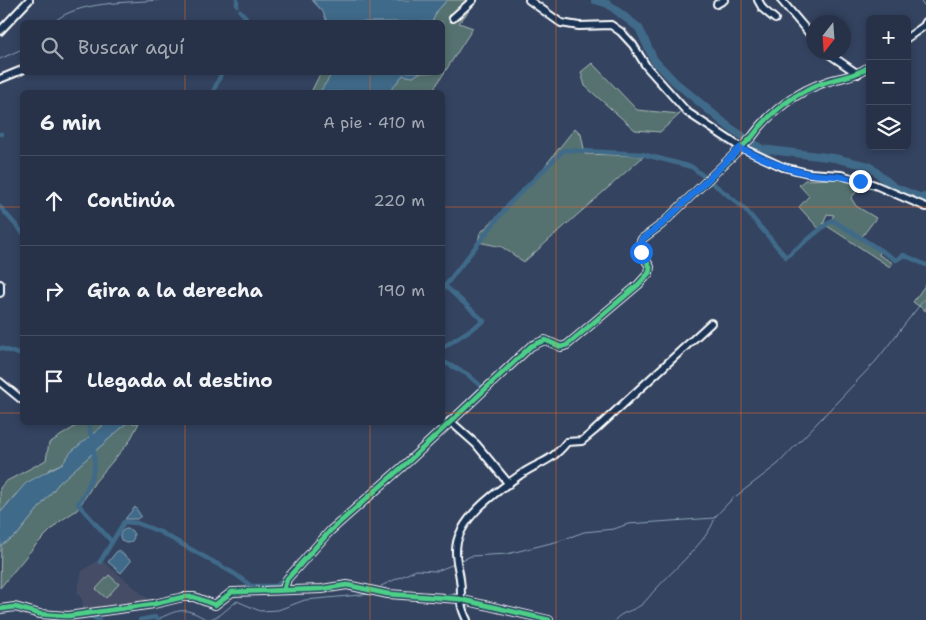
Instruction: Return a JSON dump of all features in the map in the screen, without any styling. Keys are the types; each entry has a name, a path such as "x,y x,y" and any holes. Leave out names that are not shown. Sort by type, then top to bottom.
{"street":[{"path":"0,30 29,0"},
{"path":"453,18 473,0"},
{"path":"529,0 561,23 579,26 611,25 622,32 646,66 687,112 783,167 808,173 841,175 875,185 926,206"},
{"path":"717,4 724,0"},
{"path":"758,0 763,9 775,20"},
{"path":"781,0 806,30"},
{"path":"911,35 924,26 926,22"},
{"path":"838,60 858,74"},
{"path":"284,589 287,579 330,531 531,346 545,340 561,347 567,346 638,285 648,273 650,267 641,252 642,239 661,225 752,137 762,123 795,97 827,81 858,74 866,69"},
{"path":"0,79 20,71"},
{"path":"0,284 0,293"},
{"path":"467,620 459,599 461,581 455,552 462,531 476,510 521,474 546,462 566,442 582,441 594,432 711,323"},
{"path":"0,382 20,398"},
{"path":"450,421 476,444 509,484"},
{"path":"0,609 15,606 40,614 68,616 154,604 183,597 194,597 215,605 232,592 322,589 347,585 388,594 459,599 549,620"}],"shaded area":[{"path":"312,0 447,0 437,11 433,20 326,20 323,12"},
{"path":"331,75 403,75 391,90 321,90"},
{"path":"104,425 125,425 59,483 18,534 0,546 0,513 26,483 63,463 71,452"},
{"path":"135,507 141,516 137,519 125,519"},
{"path":"127,529 132,531 134,536 132,541 127,543 122,541 120,536 122,531"},
{"path":"118,550 131,561 121,573 108,562"},
{"path":"100,559 151,601 83,610 82,599 77,593 82,571"}],"green space":[{"path":"447,0 478,0 459,23 473,28 445,72 445,20 433,20 437,11"},
{"path":"592,63 637,110 680,114 660,132 635,130 585,86 581,72"},
{"path":"320,75 332,75 321,90 312,90"},
{"path":"403,75 413,77 416,75 443,75 433,90 391,90"},
{"path":"575,128 581,134 585,154 644,156 524,262 502,247 478,242 480,233 530,185"},
{"path":"844,179 857,185 858,190 851,198 856,206 876,218 861,238 880,251 879,255 893,263 890,267 827,226 834,215 827,214 821,231 799,207 809,196 799,185 805,180"},
{"path":"926,284 926,311 913,302"},
{"path":"78,425 104,425 71,452 63,463 52,468 16,494 0,513 0,488 5,482 46,460 49,443"},
{"path":"125,425 138,425 129,442 95,482 77,510 59,522 33,548 0,588 1,545 18,534 59,483"},
{"path":"109,575 119,584 106,598 96,589"}],"waterway":[{"path":"57,20 75,10 104,4 159,0"},
{"path":"237,0 237,5"},
{"path":"595,0 608,4 639,28 654,60 675,82 729,127 762,149 834,158 869,166 894,187 919,197 926,197"},
{"path":"919,0 926,7"},
{"path":"240,11 246,17 244,20"},
{"path":"0,59 20,50"},
{"path":"214,90 221,75"},
{"path":"445,286 509,204 564,150 642,154 692,167 744,208 786,257 832,220 896,260 904,255 926,265"},
{"path":"0,207 20,230"},
{"path":"445,286 484,321 445,346"},
{"path":"460,561 471,556 507,554 559,541 584,532 614,529 628,524 714,518 731,500 778,464 876,361 926,297"},
{"path":"0,348 20,354"},
{"path":"445,363 467,374 482,387 464,405"},
{"path":"89,425 94,456 93,474 78,504 112,542"},
{"path":"615,620 646,601 697,546 711,528 714,520"},
{"path":"100,562 124,522 137,523 160,532 235,574 251,586 277,586 287,575"},
{"path":"381,586 416,570 437,571 454,564"},
{"path":"208,620 220,615 237,601 260,611 278,610 305,600 371,594"},
{"path":"156,620 176,611 187,611 207,620"},
{"path":"40,616 59,620 67,618"},
{"path":"90,616 99,620"},
{"path":"140,620 155,617 159,620"}],"cycle path":[{"path":"284,589 287,579 330,531 410,460 531,346 545,340 561,347 567,345 638,285 649,273 650,267 639,246 642,239 661,225 752,137 767,119 805,91 866,68"},
{"path":"0,609 15,607 40,614 68,616 154,604 183,597 194,597 215,605 232,592 322,589 347,585 388,594 459,599 549,620"}],"route":[{"path":"641,252 642,239 661,225 740,148 783,167 808,173 841,175 860,181"}]}
